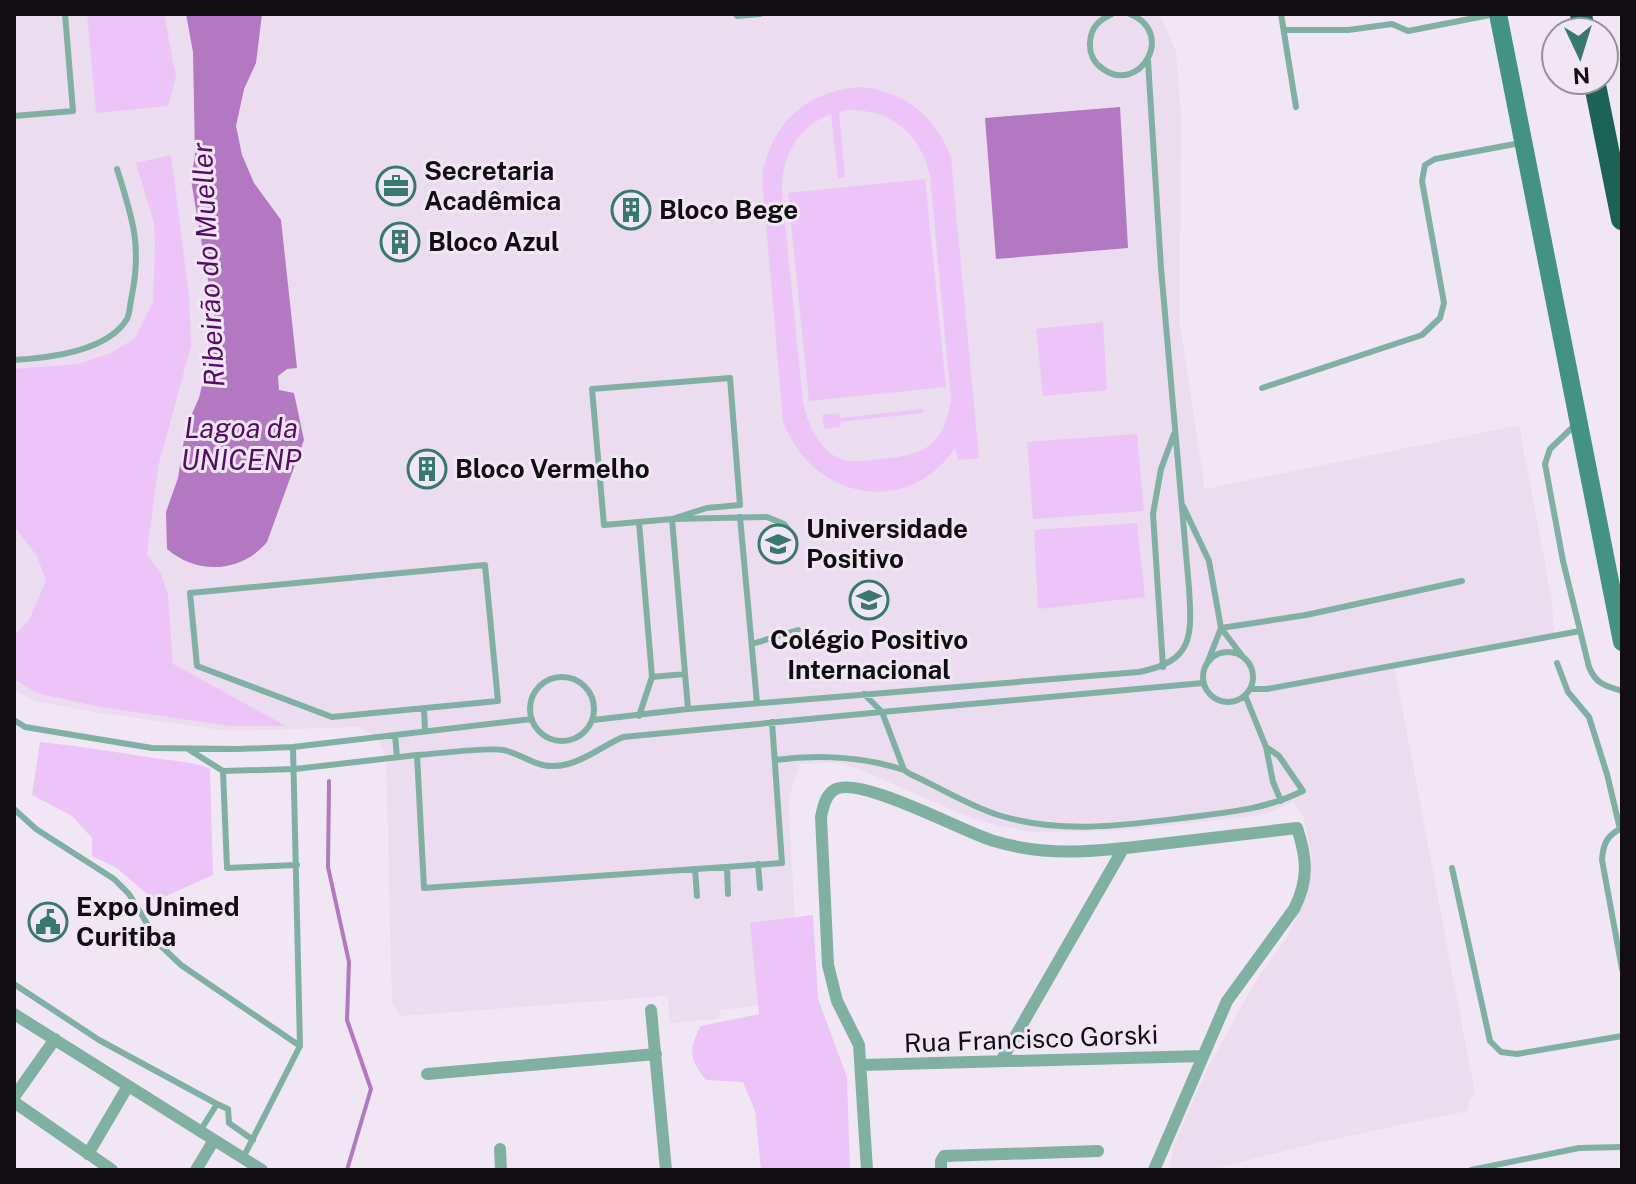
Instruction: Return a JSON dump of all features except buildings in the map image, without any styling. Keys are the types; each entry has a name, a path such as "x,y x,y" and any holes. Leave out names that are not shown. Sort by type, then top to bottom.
{"highway":[{"path":"1597,96 1622,219"}],"main road":[{"path":"1496,14 1622,642"}],"street":[{"path":"867,1170 859,1045 837,1001 828,965 821,817 827,797 834,790 856,787 874,791 971,833 1018,848 1066,853 1297,828 1306,863 1302,893 1294,909 1230,995 1154,1170"},
{"path":"1001,1061 1123,849"},
{"path":"651,1010 666,1170"},
{"path":"14,1014 262,1170"},
{"path":"55,1039 14,1100 112,1170"},
{"path":"427,1074 656,1054"},
{"name":"Rua Francisco Gorski","path":"861,1065 1202,1056"},
{"path":"88,1154 128,1086"},
{"path":"196,1170 214,1140"},
{"path":"500,1149 501,1170"},
{"path":"941,1170 944,1156 1098,1151"}],"lane":[{"path":"14,116 73,111 65,14"},
{"path":"736,14 760,14"},
{"path":"1112,14 1100,20 1091,33 1089,48 1095,63 1107,72 1122,76 1137,71 1148,61"},
{"path":"593,720 688,709 1139,672 1163,667 1181,653 1192,630 1148,61 1152,37 1147,26 1130,14"},
{"path":"1281,14 1296,107"},
{"path":"1392,24 1398,14"},
{"path":"1284,30 1348,30 1392,24 1408,31 1496,14"},
{"path":"1262,388 1422,335 1440,318 1444,303 1422,181 1425,165 1435,159 1523,142"},
{"path":"14,360 73,353 109,338 127,319 136,276 135,226 117,169"},
{"path":"672,519 707,508 740,505 730,378 592,389 604,525 672,519 767,517 784,524 795,538"},
{"path":"1579,422 1550,449 1545,464 1593,679 1622,691"},
{"path":"1163,667 1153,514 1161,469 1175,431"},
{"path":"1182,503 1209,561 1221,628 1250,666 1253,677 1248,692 1281,801"},
{"path":"740,517 757,703"},
{"path":"672,519 688,709"},
{"path":"639,522 652,677 639,716"},
{"path":"485,565 498,701 424,708 332,717 197,666 190,593 485,565"},
{"path":"1221,628 1306,615 1462,581"},
{"path":"1221,628 1203,671 1203,683 1207,691 1223,702 1232,702 1248,692 1580,631"},
{"path":"752,644 798,630"},
{"path":"1208,661 1218,653 1230,652 1243,657"},
{"path":"1557,663 1568,692 1589,717 1621,828 1608,836 1602,847 1602,860 1622,969"},
{"path":"652,677 685,674"},
{"path":"572,678 589,690 594,700 593,720 581,736 562,742 543,736 532,719 531,703 538,688 551,679 572,678"},
{"path":"187,749 223,771 295,769 417,755 503,750 536,765 566,765 623,737 1203,683"},
{"path":"864,694 882,712 904,770"},
{"path":"424,708 425,730"},
{"path":"651,715 654,734"},
{"path":"14,720 25,727 152,748 187,749 293,747 532,719"},
{"path":"417,755 424,888 782,863 772,722"},
{"path":"395,735 397,757"},
{"path":"243,1158 300,1046 293,747"},
{"path":"775,760 836,756 880,762 904,770 967,803 998,815 1088,828 1262,808 1303,791 1279,756 1266,747"},
{"path":"223,771 227,868 297,865"},
{"path":"14,809 36,829 114,879 129,894 160,945 181,965 300,1046"},
{"path":"758,864 760,888"},
{"path":"727,867 728,894"},
{"path":"1452,868 1490,1041 1501,1052 1517,1054 1622,1036"},
{"path":"695,869 697,896"},
{"path":"14,984 99,1040 228,1109 229,1123 253,1140"},
{"path":"200,1131 217,1104"},
{"path":"1471,1170 1579,1148 1622,1147"}],"shaded area":[{"name":"Universidade Positivo","path":"14,14 1160,14 1176,52 1181,112 1180,324 1205,489 1519,425 1552,600 1554,638 1395,669 1475,1094 1469,1101 1467,1111 1325,1141 1210,1170 1169,1170 1174,1145 1207,1069 1255,982 1288,935 1303,903 1310,882 1311,855 1304,818 1293,802 1268,813 1247,817 1117,831 1033,832 971,818 859,769 836,763 800,764 789,797 789,809 796,945 808,1000 720,1010 719,1019 670,1023 667,996 401,1016 392,1003 386,758 379,738 358,727 229,731 35,701 14,690"},
{"path":"87,14 164,14 176,77 168,106 96,113"},
{"path":"863,87 879,90 906,101 937,130 951,158 979,458 958,460 955,448 935,470 912,485 887,491 862,490 837,483 815,468 796,447 783,421 762,178 766,158 783,126 809,102 843,89","holes":["864,111 890,119 902,127 926,161 930,176 951,399 943,428 929,446 909,455 852,461 828,451 811,428 805,411 782,179 788,155 800,135 831,114 838,178 845,177 839,112"]},
{"path":"171,155 189,296 191,346 158,467 147,554 161,574 168,595 173,664 286,726 230,726 100,707 37,693 14,679 14,636 29,620 46,581 37,556 14,526 14,369 78,364 111,353 135,338 153,302 155,245 154,223 136,163"},
{"path":"925,179 946,387 809,401 788,193"},
{"path":"1103,322 1107,390 1043,396 1036,329"},
{"path":"923,409 923,413 840,422 840,427 824,429 822,415 839,413 840,418"},
{"path":"1137,434 1144,511 1033,519 1027,442"},
{"path":"1137,523 1145,597 1038,609 1034,530"},
{"path":"40,742 189,763 210,769 213,875 155,901 117,868 92,856 92,838 72,816 32,795"},
{"path":"813,915 818,999 847,1077 850,1170 761,1170 755,1111 743,1082 706,1080 696,1066 692,1048 701,1026 759,1014 750,923"}],"water":[{"name":"Lagoa da UNICENP","path":"186,14 262,14 256,63 244,89 236,126 242,155 254,183 281,220 297,368 287,369 278,376 279,390 294,393 304,440 267,542 245,560 218,567 192,563 167,549 166,512 178,478 186,427 199,398 216,327 191,180 195,155 193,52"},
{"path":"1120,107 1128,248 996,259 985,118"}],"waterway":[{"name":"Ribeirão do Mueller","path":"329,781 328,867 349,962 347,1020 371,1089 347,1170"}],"place":[{"name":"Secretaria Acadêmica","path":"396,186"},
{"name":"Bloco Bege","path":"631,210"},
{"name":"Bloco Azul","path":"400,242"},
{"name":"Bloco Vermelho","path":"427,469"},
{"name":"Universidade Positivo","path":"778,544"},
{"name":"Colégio Positivo Internacional","path":"869,600"},
{"name":"Expo Unimed Curitiba","path":"48,922"}]}
